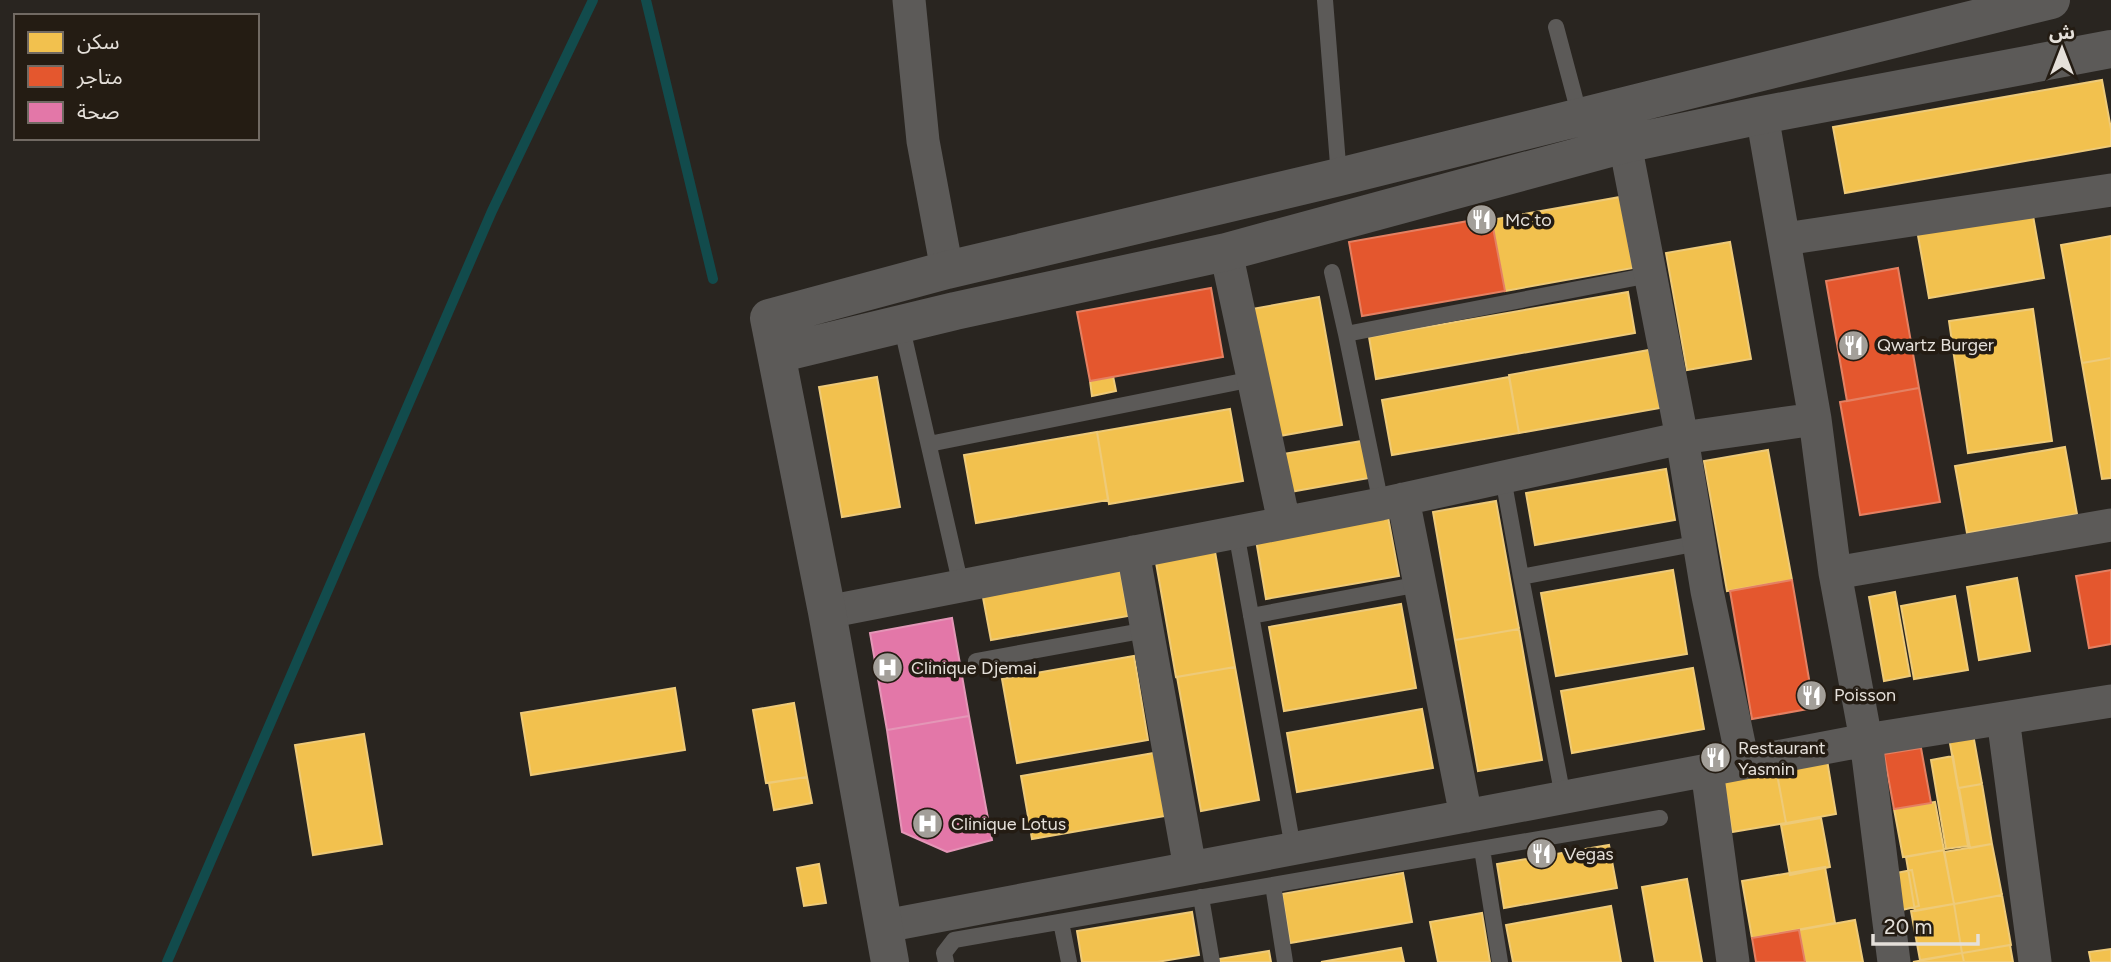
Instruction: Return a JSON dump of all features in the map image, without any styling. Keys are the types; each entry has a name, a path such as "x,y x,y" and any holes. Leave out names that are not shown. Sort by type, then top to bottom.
{"street":[{"path":"909,0 923,141 947,270"},
{"path":"2051,0 1339,177 947,270 769,318 888,944 1196,883 1293,848 1866,740 2111,701"},
{"path":"777,354 1226,252 1625,144 1762,115 2111,49"},
{"path":"1747,76 1762,115 1815,419 1835,573 1866,740 1894,962"},
{"path":"1625,144 1743,763"},
{"path":"1785,239 2111,190"},
{"path":"1226,252 1284,523"},
{"path":"827,612 1284,523 1682,438 1815,419"},
{"path":"1392,501 1420,584 1466,816"},
{"path":"1835,573 2111,525"},
{"path":"1133,552 1196,883"},
{"path":"2003,718 2035,962"},
{"path":"1707,769 1733,962"}],"lane":[{"path":"1325,0 1339,177"},
{"path":"1556,27 1580,117"},
{"path":"1332,272 1346,334 1392,501"},
{"path":"1346,334 1650,275"},
{"path":"901,324 961,586"},
{"path":"929,444 1253,379"},
{"path":"1503,478 1563,797"},
{"path":"1236,532 1293,848"},
{"path":"1521,577 1699,543"},
{"path":"1251,616 1420,584"},
{"path":"976,661 1147,630"},
{"path":"946,962 944,953 954,940 1061,922 1196,883 1273,885 1660,818"},
{"path":"1482,849 1500,962"},
{"path":"1196,883 1212,962"},
{"path":"1273,885 1284,962"},
{"path":"1061,922 1069,962"}],"building: سكن":[{"path":"2102,80 2111,129 2111,146 1845,193 1833,127"},
{"path":"1620,197 1633,268 1505,291 1491,220"},
{"path":"2032,210 2044,278 1929,298 1917,230"},
{"path":"2111,236 2111,358 2082,363 2061,245"},
{"path":"1730,242 1751,359 1687,370 1666,253"},
{"path":"1628,292 1635,333 1376,379 1369,337"},
{"path":"1319,297 1342,425 1274,437 1252,309"},
{"path":"2033,309 2052,441 1968,453 1949,321"},
{"path":"1649,350 1660,408 1519,433 1509,375"},
{"path":"2111,358 2111,478 2102,479 2082,363"},
{"path":"1113,376 1116,391 1092,396 1090,381"},
{"path":"877,377 900,507 842,517 819,387"},
{"path":"1509,377 1519,433 1392,455 1382,400"},
{"path":"1230,409 1243,481 1109,504 1097,432"},
{"path":"1097,432 1108,500 976,523 964,455"},
{"path":"1362,441 1369,478 1290,492 1283,454"},
{"path":"2065,447 2077,514 1967,533 1955,466"},
{"path":"1768,450 1792,580 1727,591 1704,461"},
{"path":"1666,469 1675,520 1535,545 1526,493"},
{"path":"1496,501 1519,629 1455,640 1433,512"},
{"path":"1388,517 1399,576 1266,599 1256,540"},
{"path":"1214,546 1235,667 1176,677 1155,557"},
{"path":"1119,563 1128,616 991,640 981,587"},
{"path":"1673,570 1687,654 1556,676 1541,593"},
{"path":"2017,578 2030,651 1979,660 1967,587"},
{"path":"1895,592 1910,676 1884,681 1869,597"},
{"path":"1955,596 1968,670 1914,679 1901,606"},
{"path":"1401,604 1416,688 1284,711 1269,627"},
{"path":"1519,629 1542,760 1478,771 1455,640"},
{"path":"1134,656 1148,740 1017,763 1002,679"},
{"path":"1235,667 1259,800 1201,811 1177,677"},
{"path":"1693,668 1704,729 1572,753 1561,691"},
{"path":"675,688 685,750 531,775 521,713"},
{"path":"794,703 807,777 766,783 753,710"},
{"path":"1422,709 1433,768 1297,792 1287,733"},
{"path":"364,734 382,844 313,855 295,745"},
{"path":"1973,734 1982,784 1958,788 1949,738"},
{"path":"1154,753 1165,816 1032,839 1021,776"},
{"path":"1953,756 1968,846 1946,849 1931,760"},
{"path":"1827,760 1836,814 1786,823 1776,769"},
{"path":"1776,768 1786,823 1732,832 1723,777"},
{"path":"807,777 812,803 774,810 769,783"},
{"path":"1982,784 1992,844 1970,848 1959,788"},
{"path":"1935,802 1944,850 1903,857 1894,809"},
{"path":"1821,818 1830,867 1790,875 1781,825"},
{"path":"1992,844 2002,895 1954,904 1944,852"},
{"path":"1609,845 1617,888 1504,908 1497,864"},
{"path":"1944,850 1954,904 1915,911 1906,857"},
{"path":"819,864 826,903 804,906 797,868"},
{"path":"1825,867 1835,923 1752,938 1742,881"},
{"path":"1912,870 1919,906 1902,910 1896,873"},
{"path":"1403,873 1412,922 1290,943 1282,894"},
{"path":"1687,879 1702,962 1655,962 1642,887"},
{"path":"2002,895 2011,945 1962,953 1954,904"},
{"path":"1954,904 1962,953 1920,960 1911,911"},
{"path":"1611,906 1621,962 1513,962 1506,925"},
{"path":"1192,912 1199,955 1157,962 1082,962 1077,931"},
{"path":"1482,913 1490,962 1438,962 1430,922"},
{"path":"1855,920 1863,962 1805,962 1799,930"},
{"path":"2010,945 2013,962 1964,962 1962,953"},
{"path":"1401,948 1404,962 1321,962"},
{"path":"2111,949 2111,962 2091,962 2089,952"},
{"path":"1269,951 1271,962 1220,962 1219,959"},
{"path":"1962,953 1964,962 1913,962"}],"building: متاجر":[{"path":"1491,217 1505,291 1362,316 1349,242"},
{"path":"1898,268 1919,388 1847,401 1826,281"},
{"path":"1211,288 1223,357 1090,381 1077,312"},
{"path":"1919,388 1940,502 1860,515 1840,402"},
{"path":"2111,570 2111,644 2089,648 2076,576"},
{"path":"1792,580 1814,708 1752,719 1730,591"},
{"path":"1921,748 1931,803 1894,809 1884,754"},
{"path":"1799,930 1805,962 1756,962 1752,938"}],"building: صحة":[{"path":"952,618 969,716 887,730 870,633"},
{"path":"969,716 992,840 947,852 902,832 887,730"}],"waterway":[{"path":"167,962 492,211 593,0"},
{"path":"646,0 713,279"}],"place":[{"name":"Mc to","path":"1482,220"},
{"name":"Qwartz Burger","path":"1854,345"},
{"name":"Clinique Djemai","path":"888,668"},
{"name":"Poisson","path":"1811,695"},
{"name":"Restaurant Yasmin","path":"1715,758"},
{"name":"Clinique Lotus","path":"928,824"},
{"name":"Vegas","path":"1541,854"}]}
